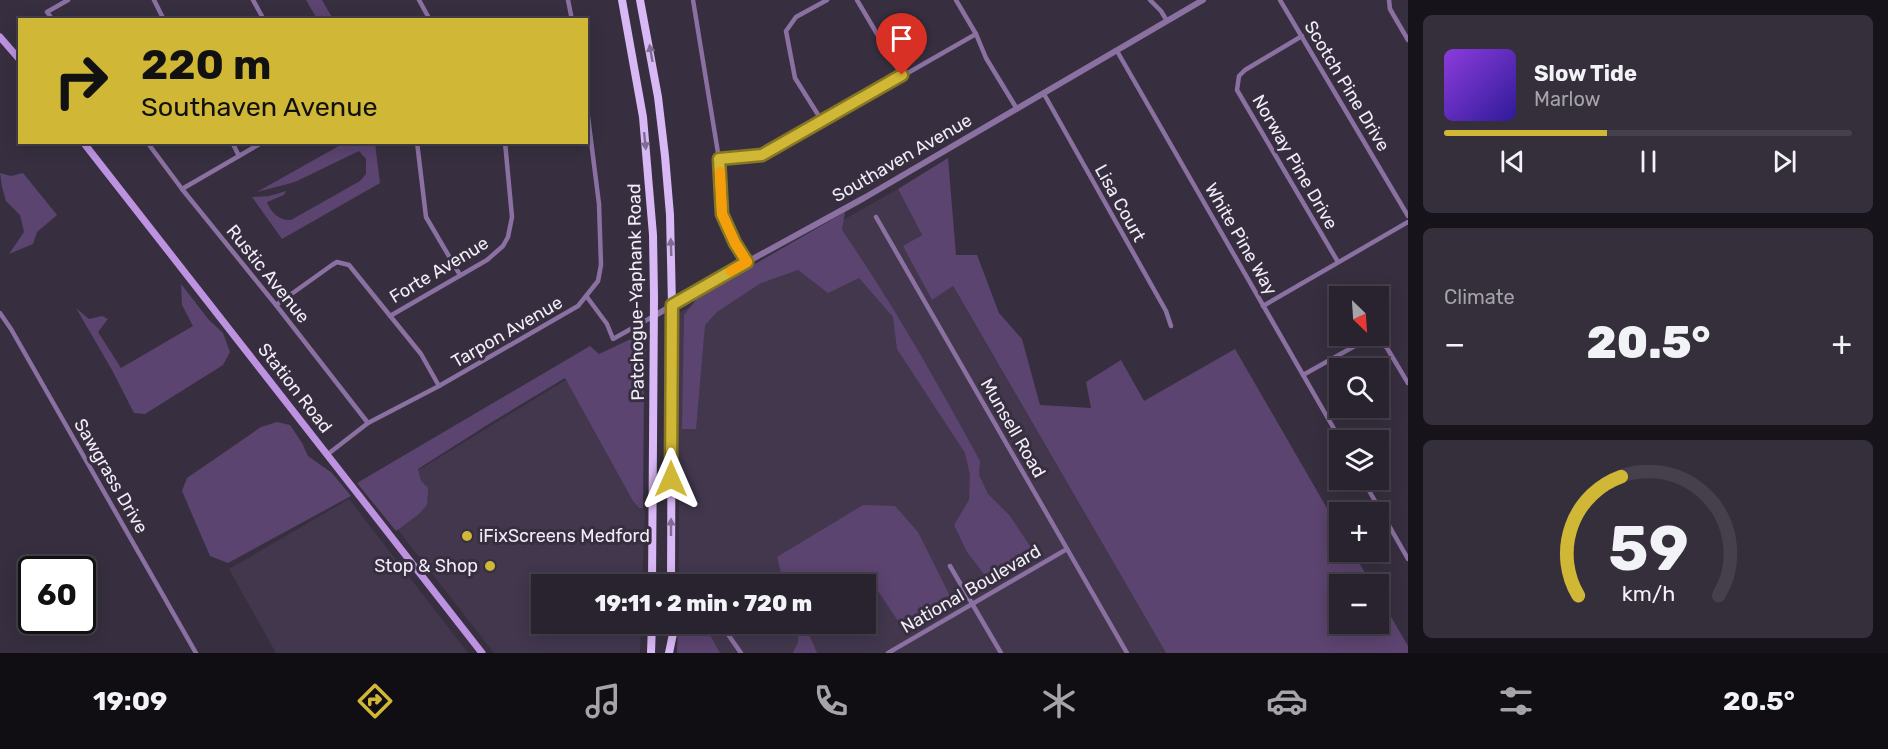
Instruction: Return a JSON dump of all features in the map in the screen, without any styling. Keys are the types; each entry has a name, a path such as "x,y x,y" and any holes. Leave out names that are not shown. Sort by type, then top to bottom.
{"main road":[{"name":"Patchogue-Yaphank Road","path":"622,0 636,69 646,147 653,235 652,574"},
{"name":"Patchogue-Yaphank Road","path":"640,0 655,78 665,156 671,244 670,574"},
{"path":"0,37 18,58"},
{"name":"Station Road","path":"85,144 482,653"},
{"path":"651,653 652,634"},
{"path":"669,653 670,634"},
{"path":"669,653 673,634"}],"street":[{"path":"52,18 47,12 68,0"},
{"path":"154,0 163,18"},
{"path":"254,0 263,18"},
{"path":"418,0 429,18"},
{"path":"568,0 572,18"},
{"path":"693,0 719,159 722,214 735,243 747,262"},
{"path":"822,121 795,78 786,30 796,17 827,0"},
{"path":"857,0 902,75"},
{"path":"956,0 976,34 986,58 1017,109"},
{"path":"1150,0 1167,21"},
{"name":"Southaven Avenue","path":"587,297 607,324 613,339 864,198 1203,0"},
{"name":"Scotch Pine Drive","path":"1280,0 1408,216"},
{"path":"1389,0 1390,9 1408,40"},
{"path":"719,159 762,155 976,34"},
{"name":"Norway Pine Drive","path":"1302,36 1245,70 1239,76 1237,90 1338,262"},
{"name":"White Pine Way","path":"1117,51 1335,430"},
{"name":"Lisa Court","path":"1044,94 1166,311 1171,326"},
{"name":"Tarpon Avenue","path":"327,454 368,423 439,386 579,306 587,297 598,281 601,265 598,204 588,117"},
{"name":"Rustic Avenue","path":"148,144 368,423"},
{"path":"233,144 239,156"},
{"path":"182,189 260,144"},
{"path":"417,144 426,217 460,275"},
{"name":"Forte Avenue","path":"390,316 496,254 503,246 508,237 512,217 505,144"},
{"name":"Munsell Road","path":"876,217 1127,653"},
{"path":"1263,306 1408,222"},
{"path":"276,305 332,265 343,262 355,271 421,354 439,386"},
{"name":"Sawgrass Drive","path":"0,313 196,653"},
{"path":"1303,375 1362,342 1376,339 1387,348 1408,383"},
{"path":"1369,490 1408,559"},
{"name":"National Boulevard","path":"888,653 1067,549"},
{"path":"950,566 1001,653"},
{"path":"728,634 741,653"}],"shaded area":[{"path":"306,0 322,0 332,18 316,18"},
{"path":"342,144 375,144 380,183 282,239 252,197 269,196 286,191 284,195 267,202 276,216 291,220 360,181 366,174 366,159 359,151 295,182 257,192"},
{"path":"948,158 956,255 977,255 999,313 1022,339 1040,405 1091,408 1086,382 1121,360 1144,401 1235,349 1329,512 1329,562 1359,562 1366,574 1329,574 1329,634 1389,634 1389,613 1408,646 1408,653 1166,653 953,286 932,300 903,246 922,235 898,189"},
{"path":"0,173 11,176 23,173 57,215 37,232 33,244 9,254 24,232 20,215 6,201"},
{"path":"898,189 922,235 904,246 932,300 952,285 1166,653 720,653 710,634 876,634 876,574 679,574 679,313"},
{"path":"845,212 842,230 897,315 964,431 980,461 979,475 988,494 1010,516 1034,552 989,581 967,552 954,525 969,500 970,475 965,453 897,349 893,317 859,278 828,293 798,270 761,283 717,312 705,325 696,429 682,429 684,315 698,297"},
{"path":"181,284 209,320 223,333 230,352 223,365 145,414 134,413 76,308 89,319 102,316 108,319 98,332 121,368 193,326 182,305"},
{"path":"635,337 646,350 643,508 639,508 633,501 565,378 418,469 421,481 428,488 427,505 396,531 357,483 590,346 599,354"},
{"path":"569,378 645,510 642,574 531,574 531,634 641,634 640,653 494,653 373,498"},
{"path":"277,422 290,425 308,456 332,473 351,496 228,563 210,556 182,491 187,478 261,427"},
{"path":"349,499 468,653 276,653 229,569"},
{"path":"863,505 895,506 918,532 953,602 913,626 902,627 876,588 876,574 781,574 777,557"},
{"path":"678,634 710,634 720,653 677,653"},
{"path":"798,634 809,634 817,653 793,653 798,642"}],"slow traffic":[{"path":"720,172 722,214 735,243 747,262 731,271"}],"place":[{"name":"iFixScreens Medford","path":"467,536"},
{"name":"Stop & Shop","path":"490,566"}],"route":[{"path":"671,479 672,305 747,262 735,243 722,214 719,159 762,155 771,151 902,75"}]}
